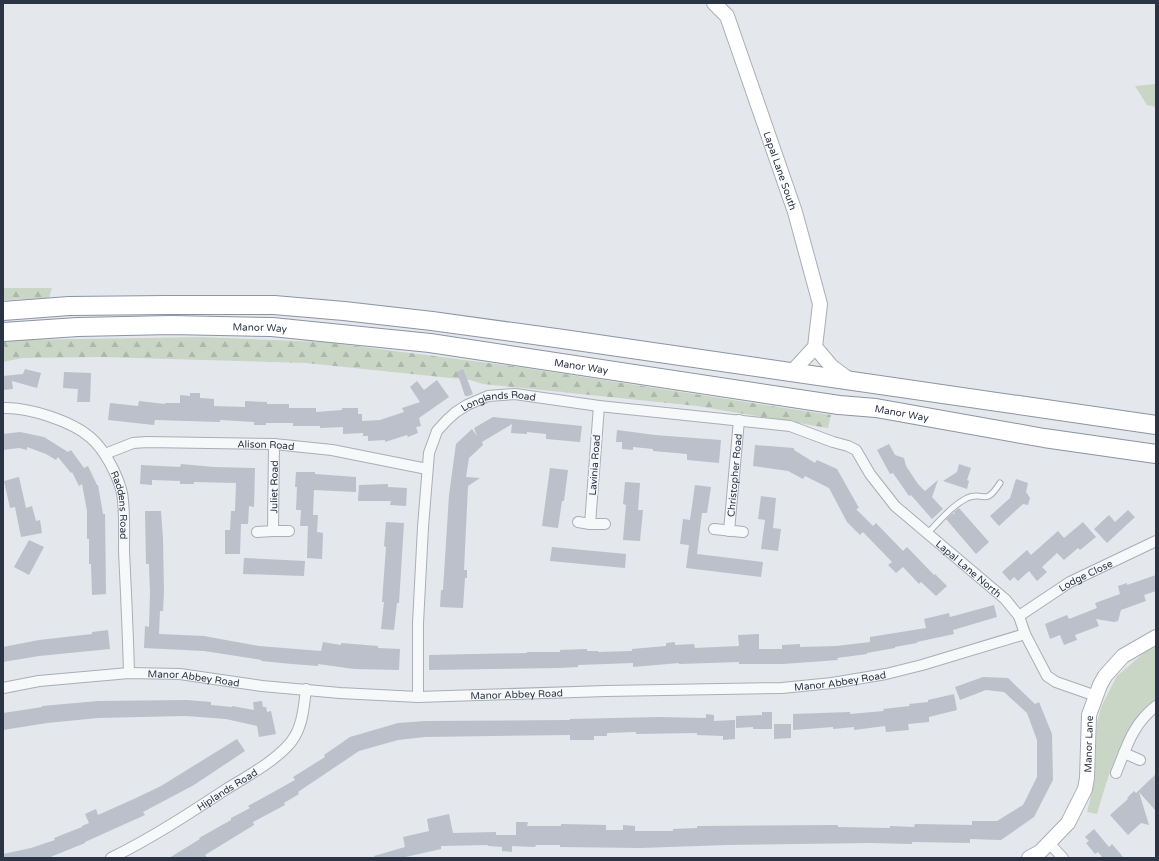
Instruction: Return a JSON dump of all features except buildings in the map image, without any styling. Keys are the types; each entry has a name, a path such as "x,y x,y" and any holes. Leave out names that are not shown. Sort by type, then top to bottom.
{"highway":[{"path":"3,311 69,306 166,305 274,305 344,311 440,322 563,339 1156,425"},
{"name":"Manor Way","path":"3,332 78,327 171,325 272,327 430,343 839,405 876,408 1044,438 1156,454"}],"street":[{"name":"Lapal Lane South","path":"714,3 727,16 795,212 820,304 815,347"},
{"path":"791,373 815,347 832,367 851,381"},
{"name":"Longlands Road","path":"418,697 418,623 429,453 437,431 456,412 467,405 488,396 515,394 599,406 790,426 833,442"},
{"name":"Lavinia Road","path":"590,524 599,406"},
{"name":"Raddens Road","path":"3,408 12,408 42,414 56,418 71,425 91,438 105,454 117,479 122,494 129,673"},
{"name":"Christopher Road","path":"729,531 739,420"},
{"name":"Alison Road","path":"105,454 133,444 147,442 274,444 332,450 427,469"},
{"name":"Lapal Lane North","path":"833,442 856,450 870,474 895,506 1005,599 1019,616 1025,634 1047,676 1056,682 1096,696"},
{"name":"Juliet Road","path":"273,531 274,444"},
{"path":"578,522 605,524"},
{"name":"Christopher Road","path":"714,529 743,532"},
{"path":"257,532 289,531"},
{"name":"Lodge Close","path":"1019,616 1070,582 1156,541"},
{"name":"Manor Abbey Road","path":"3,688 39,681 129,673 180,674 262,686 340,693 418,697 606,691 782,688 832,683 886,674 922,665 1025,634"},
{"name":"Manor Lane","path":"1029,858 1040,852 1068,823 1085,789 1087,778 1089,715 1100,685 1105,676 1123,656 1156,636"},
{"name":"Hiplands Road","path":"111,858 156,834 269,762 288,745 295,736 303,715 306,689"},
{"path":"1116,773 1134,730 1145,716 1156,706"},
{"path":"1124,753 1140,760"},
{"path":"1049,843 1063,858"}],"lane":[{"path":"928,533 951,509 968,498 975,496 990,496 994,493 1000,483"}],"green space":[{"path":"1156,84 1156,107 1147,105 1135,86"},
{"path":"3,288 52,288 49,298 3,300"},
{"path":"202,337 324,342 512,366 831,415 828,428 697,406 483,384 470,380 306,363 101,357 22,358 3,362 3,342 20,340"},
{"path":"1156,646 1156,699 1144,709 1134,721 1120,746 1109,774 1097,814 1087,812 1094,784 1097,722 1102,705 1117,676 1145,652"}]}
